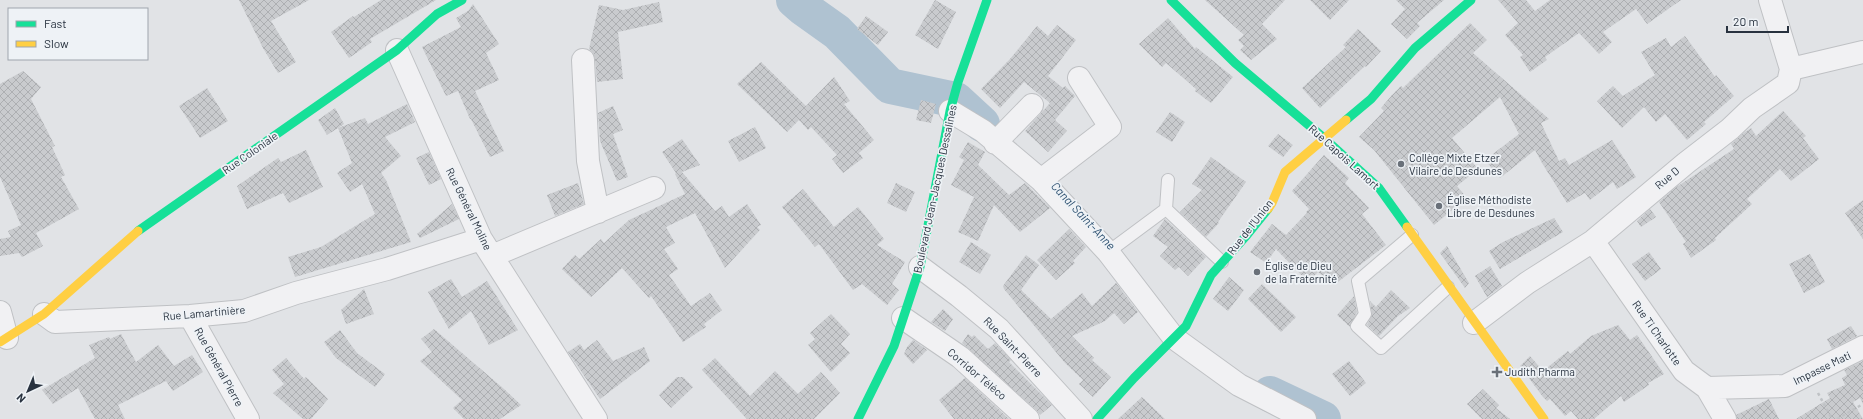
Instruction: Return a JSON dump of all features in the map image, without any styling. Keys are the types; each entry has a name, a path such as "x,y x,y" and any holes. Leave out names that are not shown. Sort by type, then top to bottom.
{"street":[{"name":"Rue Coloniale","path":"44,314 141,228 397,50 437,14 462,0"},
{"name":"Boulevard Jean-Jacques Dessalines","path":"858,419 894,346 920,267 951,108 958,82 987,0"},
{"name":"Rue Capois Lamort","path":"1171,0 1235,63 1324,138 1379,188 1544,419"},
{"name":"Rue de l'Union","path":"1097,419 1134,378 1180,333 1210,275 1247,235 1272,202 1285,172 1371,99 1415,48 1471,0"},
{"path":"1770,0 1791,69 1863,52"},
{"name":"Rue Général Moline","path":"397,50 486,248 596,419"},
{"path":"583,60 588,161 598,212"},
{"name":"Rue D","path":"1474,323 1527,283 1593,241 1686,163 1730,129 1752,108 1788,83 1791,69"},
{"path":"1041,180 1110,127 1080,78"},
{"path":"995,143 1032,105"},
{"path":"951,108 983,131 995,143 1041,180 1180,333 1239,385 1305,419"},
{"name":"Rue Lamartinière","path":"44,314 55,322 190,316 244,311 296,293 387,269 486,248 598,212 654,188"},
{"name":"Rue Ti Charlotte","path":"1593,241 1684,371 1707,388 1725,419"},
{"name":"Rue Saint-Pierre","path":"920,267 959,296 999,329 1081,419"},
{"path":"0,312 3,340 44,314"},
{"name":"Rue Général Pierre","path":"190,316 241,417"},
{"name":"Corridor Téléco","path":"903,318 960,357 1028,419"},
{"name":"Impasse Mati","path":"1707,388 1785,386 1863,347"}],"lane":[{"path":"1166,210 1168,180"},
{"path":"1166,210 1222,262"},
{"path":"1108,252 1166,210"},
{"path":"1412,235 1358,280 1365,314 1357,326 1381,348 1448,286"}],"path":[{"path":"1807,375 1832,419"},
{"path":"1837,419 1863,404"}],"building":[{"path":"239,0 309,0 271,21 296,62 278,73 263,48"},
{"path":"381,0 436,0 370,39 372,42 349,58 331,32 353,16 354,17"},
{"path":"935,0 956,12 938,49 915,35"},
{"path":"1205,0 1285,0 1262,24 1277,39 1251,60 1240,50 1244,46 1238,40 1244,35"},
{"path":"1310,0 1349,0 1330,20"},
{"path":"1396,0 1444,0 1417,23 1420,26 1407,39 1391,24 1405,9"},
{"path":"1498,0 1526,0 1535,11 1550,0 1681,0 1647,24 1636,9 1603,32 1612,42 1599,54 1579,33 1545,57 1547,60 1530,72 1520,57 1523,55 1505,35 1518,23"},
{"path":"659,2 663,22 618,32 623,79 597,82 595,59 593,53 589,49 599,5 623,10"},
{"path":"473,4 499,44 486,53 499,80 475,91 504,151 490,157 470,119 458,91 446,96 422,47 461,27 456,18 468,11"},
{"path":"866,16 888,32 878,45 857,29"},
{"path":"1168,18 1195,49 1196,47 1233,77 1211,103 1195,91 1196,89 1166,63 1162,67 1139,44"},
{"path":"1470,23 1487,40 1473,53 1549,119 1541,123 1559,161 1565,158 1569,165 1612,140 1636,177 1617,189 1613,182 1590,200 1585,193 1567,203 1535,150 1500,178 1485,160 1519,134 1500,97 1452,138 1478,169 1457,186 1467,198 1434,225 1374,150 1359,137 1384,111 1381,108 1392,95 1401,86 1403,88"},
{"path":"1057,25 1076,40 1048,76 1063,88 1065,86 1075,96 1055,120 1067,131 1048,152 1025,131 1050,103 1024,82 1000,108 981,89 1010,59 1037,26 1048,36"},
{"path":"1358,29 1381,51 1366,67 1365,66 1320,108 1302,88 1346,47 1343,45"},
{"path":"1685,36 1715,77 1716,75 1734,96 1704,122 1706,124 1687,140 1665,114 1656,122 1644,107 1622,128 1597,101 1613,86 1623,96 1655,75 1641,52 1666,38 1671,47"},
{"path":"761,62 806,106 834,77 850,101 844,104 874,140 859,153 863,158 843,173 832,159 837,155 811,127 808,130 799,120 787,132 737,84"},
{"path":"23,71 41,87 31,99 55,146 52,147 65,175 61,177 79,209 36,233 43,246 22,257 19,253 0,256 0,239 11,237 8,231 21,225 0,177 0,84"},
{"path":"207,88 228,121 200,138 179,106"},
{"path":"921,100 936,104 931,123 916,120"},
{"path":"407,104 415,122 385,137 401,156 381,173 386,180 411,242 295,277 288,257 321,247 375,214 362,184 350,192 337,173 352,163 338,128 365,118 368,124"},
{"path":"613,106 623,130 613,134 628,177 617,181 600,141 598,113"},
{"path":"335,108 344,124 327,135 318,120"},
{"path":"1783,111 1806,136 1803,138 1819,159 1791,181 1780,169 1747,199 1752,204 1715,238 1716,240 1691,258 1683,244 1686,242 1659,202 1675,188 1734,149 1731,144 1745,132 1751,128 1756,136"},
{"path":"1170,112 1185,122 1172,142 1156,132"},
{"path":"755,127 766,148 739,162 728,141"},
{"path":"1278,134 1293,145 1283,157 1268,146"},
{"path":"682,139 700,165 682,172 715,211 722,206 729,217 747,204 761,225 757,227 760,230 725,268 695,213 666,227 675,243 664,249 678,269 669,275 691,306 710,293 722,310 704,324 706,327 683,342 651,296 649,298 622,268 591,297 562,269 575,255 579,259 601,239 604,243 629,220 685,194 675,174 676,173 662,152"},
{"path":"968,142 985,152 978,165 1009,195 1025,183 1050,208 1020,232 994,205 978,241 958,232 974,197 951,185 964,160 959,157"},
{"path":"306,150 323,187 289,203 283,193 247,209 237,186 278,158 281,162"},
{"path":"429,152 441,179 429,185 416,158"},
{"path":"1324,155 1349,178 1345,183 1369,208 1362,214 1386,245 1334,285 1318,272 1308,282 1276,249 1266,263 1250,252 1272,224 1286,235 1307,213 1306,212 1309,209 1292,191"},
{"path":"1211,157 1246,182 1218,222 1219,223 1206,237 1180,212 1202,190 1192,184"},
{"path":"578,183 584,204 555,216 547,195"},
{"path":"896,183 915,192 906,212 887,203"},
{"path":"803,189 834,227 858,207 884,239 877,245 905,262 892,284 899,290 887,305 862,284 853,290 819,244 815,247 782,207"},
{"path":"1863,200 1863,239 1845,213"},
{"path":"452,204 459,219 420,238 417,234"},
{"path":"1650,209 1656,217 1641,227 1637,221"},
{"path":"1554,218 1563,232 1500,269 1489,251 1503,242"},
{"path":"1165,219 1206,257 1188,276 1179,267 1175,270 1160,256 1168,247 1153,236"},
{"path":"1069,229 1086,247 1073,261 1075,263 1056,280 1037,260"},
{"path":"971,242 991,255 980,274 959,262"},
{"path":"1447,246 1469,283 1465,288 1440,253"},
{"path":"1649,252 1661,269 1645,281 1632,264"},
{"path":"1810,254 1825,282 1804,293 1789,264"},
{"path":"1026,255 1039,265 1021,290 1051,319 1082,293 1092,306 1116,283 1138,312 1124,324 1114,313 1105,321 1072,336 1094,358 1092,360 1111,377 1093,397 1079,384 1083,380 1065,363 1004,289 1003,286"},
{"path":"1490,266 1502,286 1487,297 1475,276"},
{"path":"1229,277 1244,290 1228,311 1213,299"},
{"path":"451,279 462,297 487,281 518,330 489,345 471,311 449,329 428,292"},
{"path":"1262,284 1296,317 1281,332 1248,299"},
{"path":"364,289 374,314 346,324 341,310"},
{"path":"1391,290 1410,308 1398,316 1379,336 1367,325 1372,315 1370,301 1376,307"},
{"path":"1354,296 1357,312 1350,327 1337,315"},
{"path":"943,309 953,319 945,331 931,322"},
{"path":"831,314 850,334 841,344 850,353 831,372 808,345 815,339 810,333"},
{"path":"1618,325 1630,340 1637,335 1664,374 1648,383 1649,385 1624,402 1621,396 1594,419 1578,419 1571,411 1565,416 1550,399 1547,401 1543,397 1520,366 1530,356 1543,371 1568,351 1570,354 1591,336"},
{"path":"1851,326 1857,336 1832,349 1827,339"},
{"path":"434,329 521,405 500,419 464,419 453,408 462,400 420,361 432,352 421,339"},
{"path":"340,330 357,353 385,374 375,387 336,358 324,342"},
{"path":"121,334 136,362 158,345 174,366 192,355 203,372 173,391 166,381 118,405 125,419 95,419 78,388 53,404 42,390 95,358 89,345"},
{"path":"968,334 972,337 974,335 988,349 995,343 1011,360 1009,362 1052,405 1040,415 962,343"},
{"path":"597,340 613,361 644,347 650,361 600,399 568,352 580,344 584,350"},
{"path":"913,340 927,350 913,364 904,354 907,347"},
{"path":"286,358 304,379 306,377 328,399 311,419 303,419 273,393 284,384 272,370"},
{"path":"715,358 750,396 775,371 798,394 821,372 840,393 814,419 747,419 702,370"},
{"path":"1349,361 1366,383 1350,396 1332,374"},
{"path":"1863,361 1863,404 1860,398 1853,402 1863,419 1796,419 1830,398 1827,393 1845,385 1842,378 1847,375 1844,370"},
{"path":"677,377 683,377 693,387 671,408 659,395"},
{"path":"965,378 1009,419 954,419 939,400"},
{"path":"1483,389 1499,405 1496,408 1510,419 1482,419 1467,404"},
{"path":"1142,397 1165,419 1118,419"},
{"path":"1769,399 1779,419 1737,419 1736,415"}],"waterway":[{"name":"Canal Saint-Anne","path":"794,0 837,32 890,86 956,100 982,124"},
{"name":"Canal Saint-Anne","path":"1270,394 1323,419"}],"traffic: fast":[{"path":"138,231 397,50 437,14 462,0"},
{"path":"858,419 894,346 920,267 950,111 958,82 987,0"},
{"path":"1171,0 1235,63 1324,138 1379,188 1407,227"},
{"path":"1346,120 1371,99 1415,48 1471,0"},
{"path":"1097,419 1134,378 1186,326 1211,275 1268,209"}],"traffic: slow":[{"path":"1268,209 1285,172 1346,120"},
{"path":"1407,227 1544,419"},
{"path":"0,342 44,314 138,231"}],"place":[{"name":"Collège Mixte Etzer Vilaire de Desdunes","path":"1401,164"},
{"name":"Église Méthodiste Libre de Desdunes","path":"1439,206"},
{"name":"Église de Dieu de la Fraternité","path":"1257,272"},
{"name":"Judith Pharma","path":"1497,372"}]}
